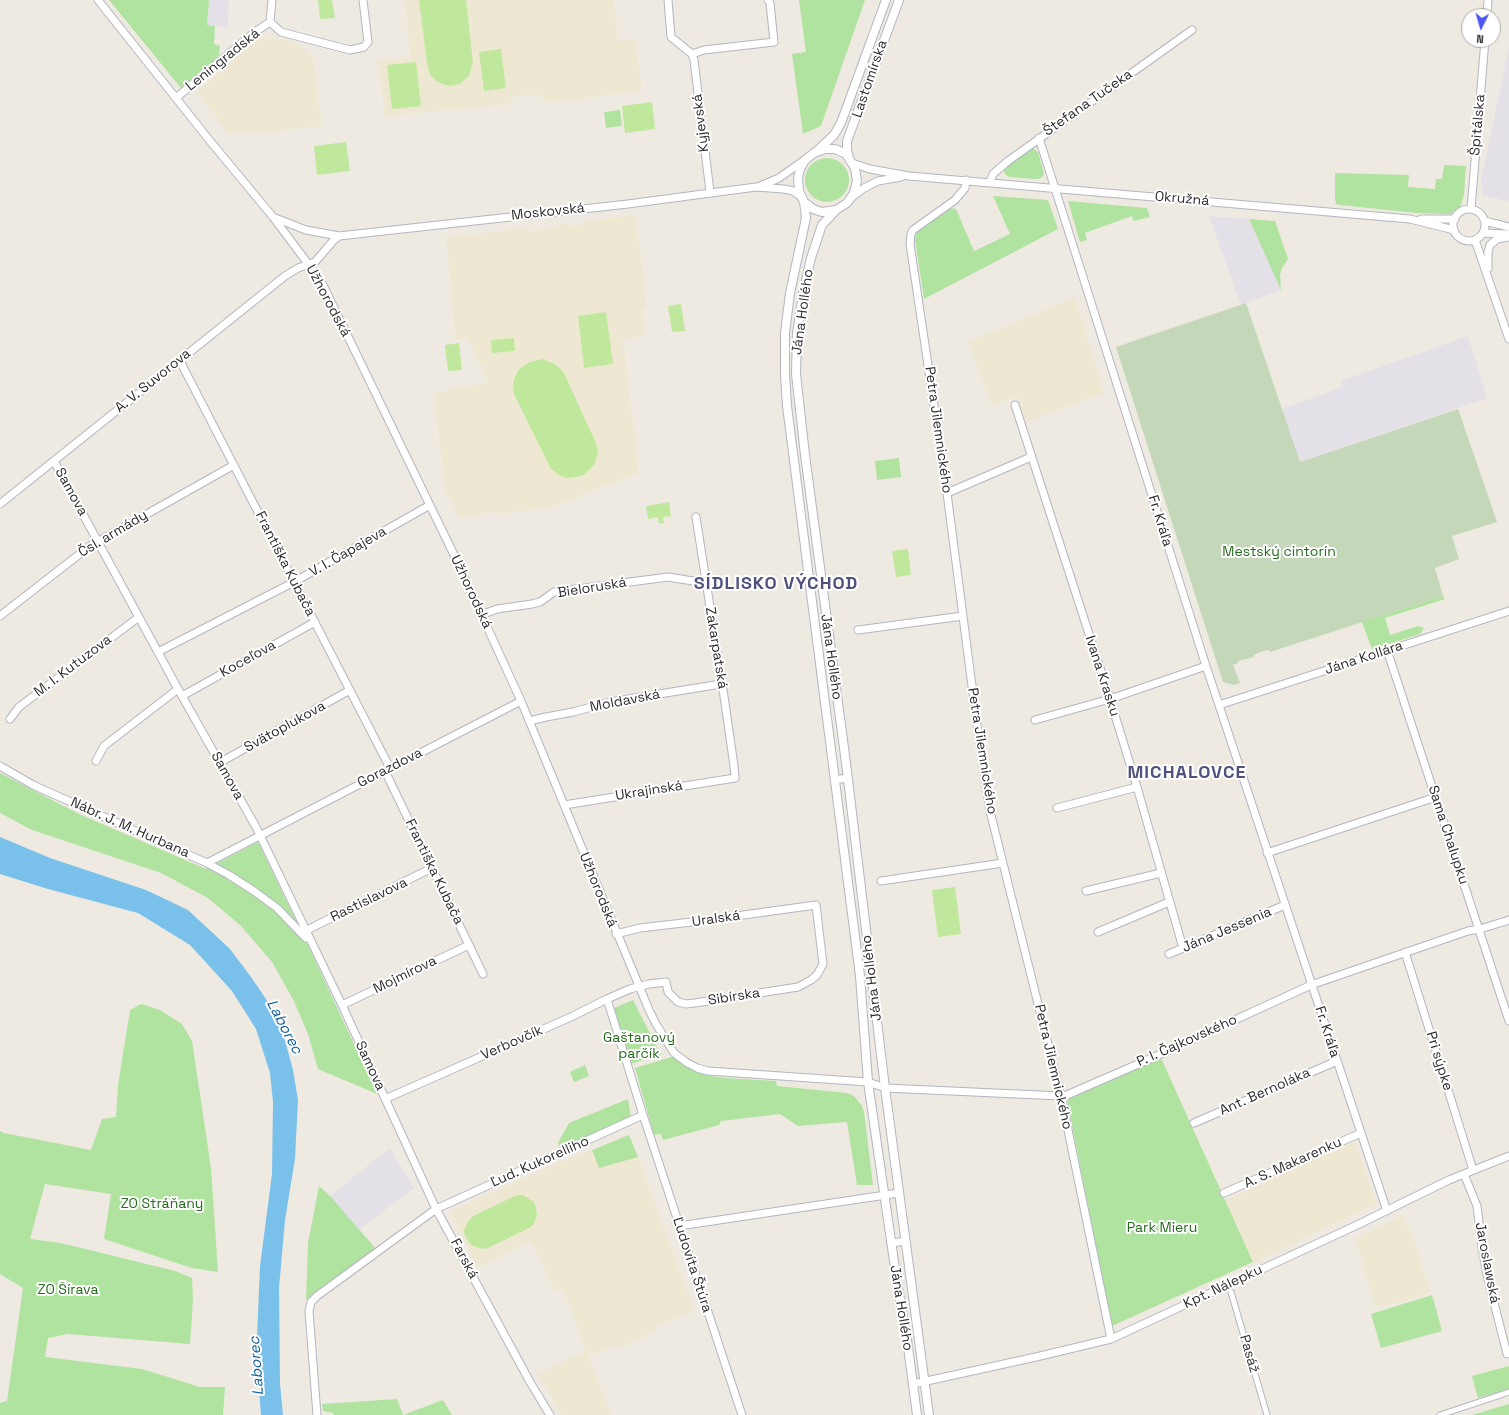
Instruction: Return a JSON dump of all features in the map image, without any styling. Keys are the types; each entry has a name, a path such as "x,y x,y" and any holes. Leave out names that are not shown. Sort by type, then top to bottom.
{"street":[{"name":"Užhorodská","path":"98,0 274,217 321,281 430,505 521,702 616,934 656,1024 674,1053 697,1068 708,1071 868,1082"},
{"name":"Leningradská","path":"270,22 272,0"},
{"name":"Leningradská","path":"270,22 282,32 289,34 350,50 364,47 368,42 363,0"},
{"path":"668,0 671,36 692,54 704,50 774,42 770,3 768,0"},
{"path":"756,187 779,178 830,140 841,123 886,0"},
{"name":"Lastomírska","path":"851,161 847,150 847,141 899,0"},
{"name":"Leningradská","path":"176,98 255,32 270,22"},
{"name":"Štefana Tučeka","path":"990,182 993,174 997,170 1039,138 1192,30"},
{"path":"873,35 884,39"},
{"name":"Špitálska","path":"1470,209 1484,48"},
{"name":"Kyjevská","path":"692,54 694,60 710,192"},
{"name":"Fr. Kráľa","path":"1039,138 1218,705 1387,1210"},
{"path":"814,153 825,149 835,149 842,152 851,161 870,169 909,176"},
{"path":"803,200 798,185 798,178 800,169 805,160"},
{"path":"851,161 857,181 851,198"},
{"path":"756,187 788,190 816,211 828,212 836,210 864,188 878,181 909,176"},
{"name":"Okružná","path":"909,176 1410,219 1454,230"},
{"name":"Petra Jilemnického","path":"966,180 965,188 954,200 913,230 910,239 947,493 978,732 990,811 1061,1096 1110,1339"},
{"name":"Moskovská","path":"274,217 306,230 339,236 628,204 756,187"},
{"name":"Jána Hollého","path":"803,200 806,218 790,293 785,333 784,374 787,406 860,976 868,1082 917,1415"},
{"path":"1410,219 1454,218 1461,211 1470,209 1480,213 1485,221 1483,233 1475,240 1470,241 1461,239 1454,230 1454,218"},
{"name":"Jána Hollého","path":"836,210 822,225 816,241 803,294 797,333 796,374 806,469 847,778 885,1088 929,1415"},
{"path":"1485,221 1509,227"},
{"path":"1483,233 1509,234"},
{"path":"310,265 315,262 339,236"},
{"path":"1489,278 1487,258 1490,245 1497,239 1509,237"},
{"path":"1475,240 1509,339"},
{"name":"A. V. Suvorova","path":"0,504 285,276 298,268 310,265"},
{"path":"785,333 797,333"},
{"name":"Františka Kubača","path":"180,361 350,690 432,868 483,974"},
{"name":"Ivana Krasku","path":"1015,405 1110,699 1183,948"},
{"path":"947,493 1031,457"},
{"name":"Samova","path":"54,461 178,689 260,835 311,944 342,1005 385,1099"},
{"name":"Čsl. armády","path":"0,616 90,546 234,465"},
{"path":"795,470 806,469"},
{"name":"V. I. Čapajeva","path":"158,652 294,582 430,505"},
{"name":"Zakarpatská","path":"696,517 733,756 734,778"},
{"name":"Bieloruská","path":"481,615 497,609 540,602 554,592 668,577 693,581 706,579"},
{"name":"Jána Kollára","path":"1218,705 1509,611"},
{"path":"858,630 963,616"},
{"name":"M. I. Kutuzova","path":"10,719 19,707 139,617"},
{"name":"Koceľova","path":"182,696 315,622"},
{"name":"Sama Chalupku","path":"1388,650 1509,1021"},
{"path":"1035,720 1110,699 1206,666"},
{"name":"Moldavská","path":"529,722 546,716 573,712 610,702 721,684"},
{"path":"96,761 104,746 178,689"},
{"name":"Svätoplukova","path":"219,763 350,690"},
{"name":"Gorazdova","path":"260,835 521,702"},
{"name":"Nábr. J. M. Hurbana","path":"0,766 45,790 207,863 260,835"},
{"name":"Ukrajinská","path":"564,805 734,778"},
{"path":"835,780 847,778"},
{"path":"1057,808 1137,787"},
{"path":"1267,853 1436,797"},
{"path":"207,863 248,887 277,908 311,944"},
{"path":"881,881 1003,864"},
{"name":"Rastislavova","path":"305,931 432,868"},
{"path":"1086,891 1161,873"},
{"path":"1098,932 1169,902"},
{"name":"Uralská","path":"616,934 640,928 700,922 816,905 823,964 817,975 811,980"},
{"name":"Jána Jessenia","path":"1169,954 1285,905"},
{"name":"P. I. Čajkovského","path":"885,1088 1061,1096 1067,1095 1152,1058 1311,985 1468,931 1509,920"},
{"name":"Mojmírova","path":"342,1005 469,944"},
{"name":"Pri sýpke","path":"1405,952 1473,1170"},
{"path":"860,976 872,975"},
{"name":"Sibírska","path":"666,982 668,992 672,997 678,1002 686,1004 798,987 811,980"},
{"name":"Verbovčík","path":"385,1099 571,1017 606,999 639,986 666,982"},
{"path":"606,999 643,1115"},
{"name":"Ant. Bernoláka","path":"1194,1123 1337,1061"},
{"path":"868,1082 885,1088"},
{"name":"Farská","path":"385,1099 436,1209 530,1382 550,1415"},
{"name":"Ľud. Kukorelliho","path":"317,1415 309,1311 311,1302 317,1296 436,1209 643,1115"},
{"name":"Ľudovíta Štúra","path":"643,1115 742,1415"},
{"name":"A. S. Makarenku","path":"1224,1193 1361,1133"},
{"name":"Kpt. Nálepku","path":"913,1384 1110,1339 1464,1174 1509,1156"},
{"name":"Jaroslawská","path":"1464,1174 1477,1206 1487,1275 1507,1354"},
{"path":"679,1226 899,1193"},
{"path":"891,1243 906,1241"},
{"name":"Pasáž","path":"1231,1292 1267,1415"},
{"path":"1440,1415 1509,1392"}],"shaded area":[{"path":"209,0 229,0 228,27 207,25"},
{"path":"405,0 614,0 617,40 636,38 642,91 545,103 540,94 537,94 511,97 511,104 385,116 378,61 410,57"},
{"path":"259,38 281,39 298,43 313,58 322,126 265,132 228,133 196,92"},
{"path":"1509,47 1509,201 1483,196 1481,181"},
{"path":"636,215 647,308 642,308 645,336 623,339 639,473 552,507 459,517 445,489 434,393 489,382 467,338 456,340 446,238 523,228 525,231 543,230 557,228 560,227 561,224 566,223 570,226 581,225 582,222 586,221"},
{"path":"1209,216 1249,219 1281,290 1241,305"},
{"path":"1075,297 1104,393 1026,422 1017,396 992,406 968,342"},
{"path":"1468,336 1487,398 1300,462 1282,409 1343,387 1341,381"},
{"path":"1356,1142 1377,1204 1254,1262 1225,1200"},
{"path":"390,1148 414,1188 359,1230 330,1196"},
{"path":"592,1150 599,1168 638,1157 694,1310 656,1327 657,1330 620,1348 618,1345 588,1355 611,1415 561,1415 538,1374 586,1351 563,1288 555,1291 531,1241 478,1268 449,1212 576,1155"},
{"path":"1403,1215 1414,1241 1430,1292 1394,1305 1393,1303 1376,1308 1355,1238"}],"green space":[{"path":"109,0 209,0 207,25 215,26 214,44 220,46 217,59 181,88"},
{"path":"318,0 332,0 335,18 320,19"},
{"path":"419,0 466,0 473,63 469,76 460,84 450,86 445,85 436,81 430,74 427,63"},
{"path":"799,0 865,0 821,126 803,134 792,54 806,52"},
{"path":"501,49 506,88 484,91 479,52"},
{"path":"416,62 421,106 392,109 387,65"},
{"path":"652,102 655,129 625,133 622,106"},
{"path":"620,110 622,126 606,128 604,112"},
{"path":"346,142 350,171 317,175 314,146"},
{"path":"1031,149 1038,152 1044,174 1042,177 1036,179 1009,177 1006,175 1004,172 1005,168"},
{"path":"827,158 839,162 845,168 849,180 845,192 839,198 827,202 815,198 809,192 805,180 809,168 815,162"},
{"path":"1444,165 1466,166 1464,195 1460,207 1450,214 1416,213 1336,204 1335,173 1409,175 1408,187 1435,189 1436,179 1442,179"},
{"path":"993,196 1048,200 1058,229 924,299 915,240 917,230 949,208 956,209 974,251 1010,234"},
{"path":"1068,201 1147,208 1150,217 1134,221 1132,216 1085,233 1087,240 1080,242"},
{"path":"1249,219 1275,221 1288,259 1282,268 1280,275 1281,290"},
{"name":"Mestský cintorín","path":"1246,303 1300,462 1458,409 1497,522 1452,536 1459,559 1435,568 1443,596 1270,652 1269,650 1263,651 1254,655 1254,657 1238,661 1238,663 1233,665 1240,683 1234,685 1223,682 1116,347"},
{"path":"681,304 685,331 672,332 668,306"},
{"path":"606,312 613,364 584,368 578,316"},
{"path":"514,338 515,351 492,353 491,340"},
{"path":"459,343 462,370 448,371 445,345"},
{"path":"542,359 555,364 563,371 596,443 598,452 594,465 584,475 567,478 551,469 514,394 513,383 518,370 530,362"},
{"path":"899,458 901,477 877,480 875,461"},
{"path":"669,502 671,516 663,517 664,523 659,524 658,517 648,519 646,506"},
{"path":"908,549 911,575 896,577 892,551"},
{"path":"1443,596 1445,599 1385,618 1390,635 1418,626 1424,628 1420,634 1372,649 1362,622"},
{"path":"0,773 79,814 206,869 258,842 377,1094 318,1069 308,1034 294,1001 272,962 241,926 208,898 161,873 32,830 0,813"},
{"path":"955,887 961,934 938,937 932,890"},
{"name":"Gaštanový parčík","path":"633,1000 661,1055 630,1064 614,1008"},
{"path":"141,1004 160,1010 182,1024 192,1041 211,1168 218,1272 192,1268 104,1239 111,1194 45,1184 30,1239 61,1243 175,1271 192,1278 193,1300 190,1344 68,1334 48,1338 45,1357 142,1369 200,1387 225,1387 223,1415 0,1415 0,1403 7,1401 23,1288 0,1274 0,1131 91,1150 102,1119 116,1117 118,1085 130,1010"},
{"path":"672,1057 701,1073 710,1076 776,1081 777,1086 847,1093 854,1096 862,1106 864,1112 873,1185 857,1185 847,1122 798,1126 780,1114 721,1121 719,1125 663,1140 661,1134 654,1135 635,1068"},
{"name":"Park Mieru","path":"1161,1058 1253,1262 1112,1326 1067,1100"},
{"path":"585,1065 589,1076 574,1082 570,1072"},
{"path":"628,1099 631,1117 560,1148 558,1143 569,1123"},
{"path":"629,1135 638,1157 599,1168 592,1150"},
{"path":"319,1186 330,1196 376,1249 306,1300 308,1243"},
{"path":"517,1195 523,1195 534,1202 537,1216 533,1225 488,1248 482,1249 471,1245 465,1236 464,1230 469,1220 473,1216"},
{"path":"1432,1295 1442,1331 1381,1348 1371,1314"},
{"path":"1509,1366 1509,1389 1478,1398 1472,1376"},
{"path":"397,1399 403,1415 334,1415 333,1413 323,1411 322,1404"},
{"path":"443,1400 452,1415 403,1415"},
{"path":"1509,1404 1509,1415 1472,1415"}],"water":[{"path":"0,837 50,858 146,890 188,910 230,949 272,1008 284,1037 293,1070 298,1100 295,1159 285,1220 279,1288 280,1384 283,1415 261,1415 258,1376 257,1337 260,1266 272,1174 273,1102 270,1073 256,1029 232,991 190,945 138,913 48,889 0,874"}],"district":[{"name":"SÍDLISKO VÝCHOD","path":"776,584"},
{"name":"MICHALOVCE","path":"1187,773"}],"water label":[{"name":"Laborec","path":"284,1027"},
{"name":"Laborec","path":"257,1366"}],"park label":[{"name":"ZO Stráňany","path":"162,1204"},
{"name":"ZO Šírava","path":"68,1290"}]}
